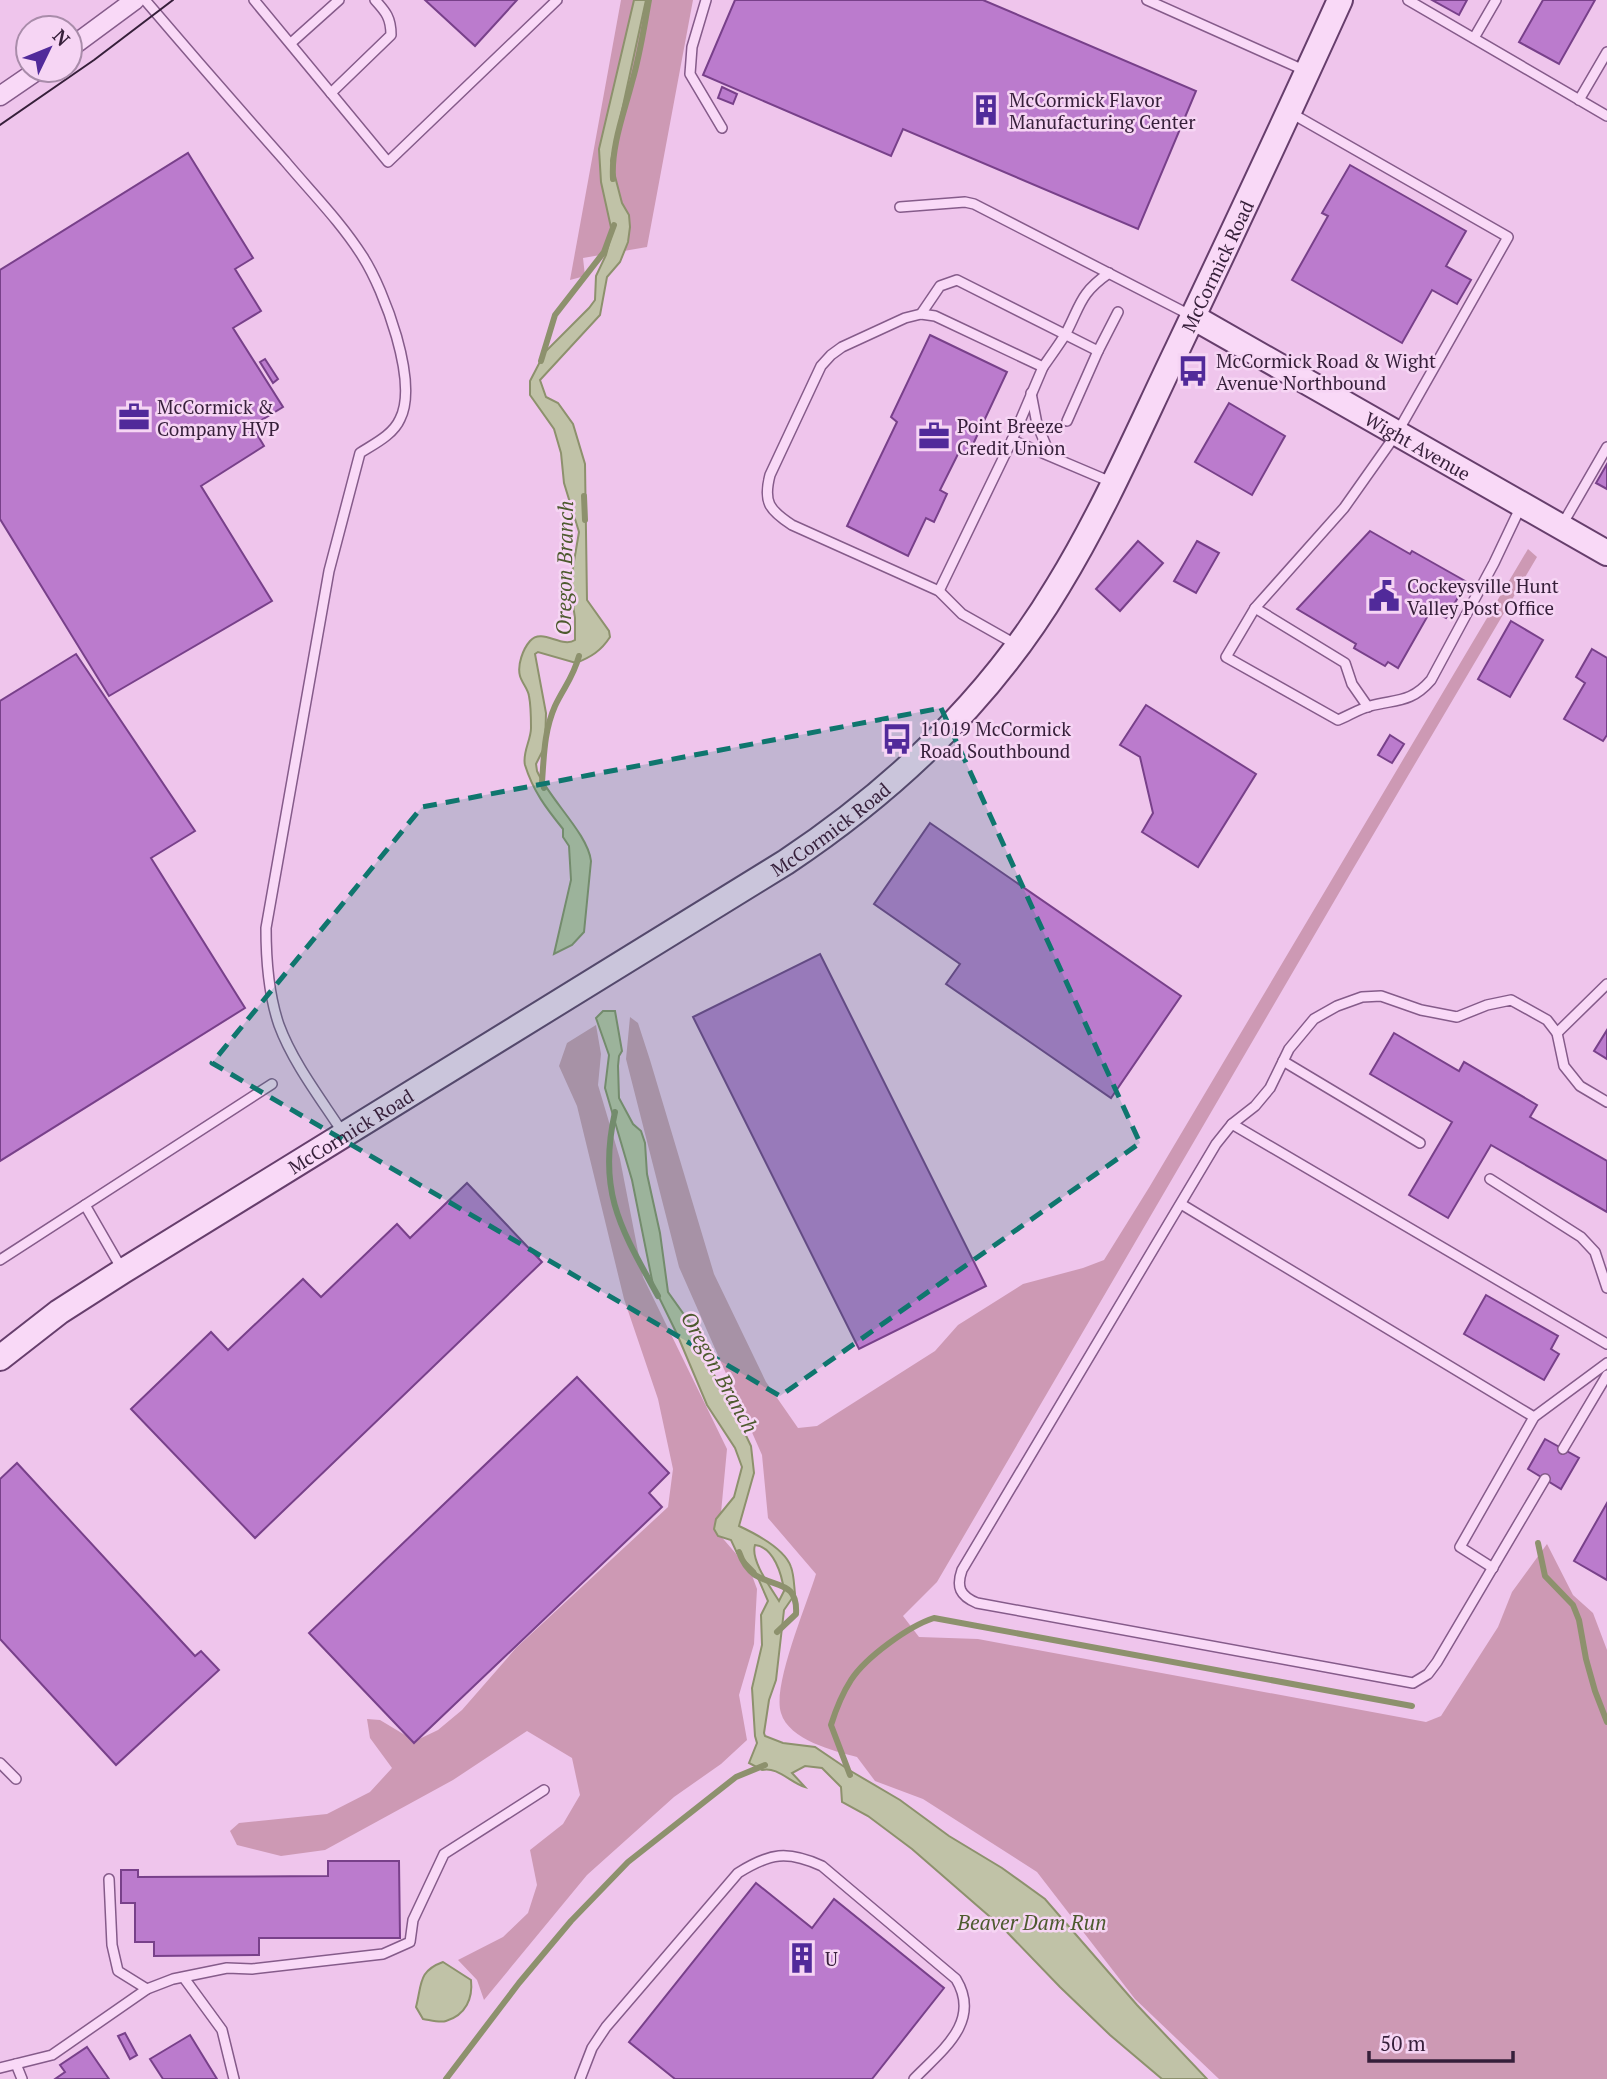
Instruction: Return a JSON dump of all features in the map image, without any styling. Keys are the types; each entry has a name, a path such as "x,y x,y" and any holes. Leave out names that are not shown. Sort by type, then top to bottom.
{"main road":[{"name":"McCormick Road","path":"0,1358 59,1312 123,1271 816,842 888,787 923,755 1018,645 1058,588 1113,483 1193,317 1340,0"},
{"name":"Wight Avenue","path":"1193,317 1607,553"}],"street":[{"path":"84,38 135,0"},
{"path":"0,96 18,84"}],"lane":[{"path":"145,0 310,191 362,256 378,283 399,344 406,395 401,418 392,431 360,453 329,571 266,928 266,961 279,1025 344,1135"},
{"path":"254,0 388,162 557,0"},
{"path":"291,44 339,0"},
{"path":"331,93 391,35 388,14 375,0"},
{"path":"706,0 692,47 690,74 722,128"},
{"path":"1147,0 1308,72"},
{"path":"1408,0 1607,116"},
{"path":"1474,38 1496,0"},
{"path":"1579,100 1607,52"},
{"path":"1289,112 1508,237 1397,433 1344,508 1255,608 1226,657 1338,720 1368,707 1409,699 1421,692 1431,680 1494,563 1522,504"},
{"path":"900,207 965,202 974,204 1193,317"},
{"path":"939,591 1012,440 1043,367 1065,335 1079,300 1093,284 1109,273"},
{"path":"921,314 940,286 948,281 957,281 1098,351"},
{"path":"1067,421 1118,312"},
{"path":"1018,645 962,614 939,591 792,525 774,514 766,491 770,475 821,366 842,347 905,318 921,314 935,316 1043,367"},
{"path":"1031,391 1037,424 1050,455"},
{"path":"1012,440 1113,483"},
{"path":"1561,526 1607,447"},
{"path":"1255,608 1345,663 1352,684 1368,707"},
{"path":"1557,1032 1607,984"},
{"path":"1545,1479 1437,1662 1428,1674 1413,1683 977,1603 967,1599 960,1591 958,1581 962,1570 1216,1144 1232,1124 1255,1106 1270,1088 1289,1049 1314,1019 1337,1006 1362,997 1381,996 1421,1010 1457,1017 1487,1005 1511,1000 1547,1020 1557,1032 1564,1066 1580,1086 1607,1102"},
{"path":"1283,1061 1420,1143"},
{"path":"0,1260 272,1084"},
{"path":"1232,1124 1607,1345"},
{"path":"1490,1179 1581,1237 1595,1252 1607,1288"},
{"path":"1181,1204 1534,1417"},
{"path":"85,1205 123,1271"},
{"path":"1493,1568 1460,1547 1534,1417 1607,1363"},
{"path":"1563,1449 1607,1375"},
{"path":"0,1763 16,1779"},
{"path":"0,2067 52,2055 147,1989 227,1969 253,1969 383,1954 410,1941 413,1920 444,1854 544,1790"},
{"path":"580,2079 592,2048 606,2026 738,1873 753,1863 780,1855 800,1855 822,1866 956,1979 963,1992 964,2016 956,2035 914,2079"},
{"path":"109,1879 112,1945 118,1971 147,1989"},
{"path":"184,1978 222,2030 234,2079"},
{"path":"16,2064 22,2079"}],"highlighted area":[{"path":"941,708 1140,1143 780,1396 212,1063 422,807"}],"shaded area":[{"path":"621,0 693,0 647,247 583,258 585,276 570,280"},
{"path":"1528,549 1537,557 937,1582 903,1616 919,1637 978,1639 1426,1722 1441,1716 1498,1627 1512,1592 1547,1544 1573,1595 1593,1613 1607,1650 1607,2079 1219,2079 1135,1999 1037,1872 923,1799 875,1781 857,1757 802,1737 786,1722 781,1713 781,1684 816,1574 768,1518 762,1455 679,1267 626,1059 630,1017 638,1023 714,1274 766,1382 798,1428 817,1426 935,1351 958,1325 1023,1284 1104,1260"},
{"path":"596,1025 601,1054 598,1085 620,1159 643,1277 727,1449 719,1534 750,1570 757,1589 754,1644 739,1695 747,1740 721,1764 674,1797 587,1875 484,2000 477,1980 458,1960 503,1937 528,1913 537,1885 530,1850 563,1824 580,1795 572,1758 527,1731 453,1780 325,1850 281,1856 237,1845 230,1831 239,1823 327,1814 370,1792 392,1768 370,1738 367,1719 380,1720 415,1741 438,1730 462,1710 516,1648 668,1507 673,1469 658,1399 624,1299 577,1106 559,1066 567,1043"}],"water":[{"name":"Oregon Branch","path":"634,0 646,0 611,161 622,203 629,215 628,242 620,262 607,277 600,315 540,380 546,397 558,403 573,424 585,464 587,600 609,631 610,637 595,653 576,663 538,652 535,654 546,713 545,746 536,764 537,771 576,828 591,861 584,932 572,945 554,954 571,880 569,846 563,837 563,829 541,799 525,765 531,733 531,708 519,667 525,648 535,637 564,642 575,640 570,585 579,532 564,483 561,453 554,429 530,395 530,381 545,352 595,300 596,276 606,255 612,232 601,182 599,149"},
{"path":"603,1011 615,1011 622,1051 618,1066 619,1098 633,1124 641,1131 645,1143 647,1174 660,1233 668,1292 690,1323 706,1361 751,1446 754,1473 739,1526 776,1548 788,1560 792,1570 795,1594 784,1610 776,1680 769,1700 765,1736 783,1743 815,1747 900,1800 949,1836 1002,1868 1045,1899 1137,2005 1207,2079 1162,2079 1110,2035 1004,1929 912,1849 868,1816 842,1802 841,1787 822,1768 805,1766 792,1773 805,1787 773,1770 762,1770 749,1763 757,1743 752,1688 762,1645 761,1615 768,1601 755,1571 737,1553 731,1540 718,1536 714,1529 716,1519 734,1497 742,1467 735,1448 707,1405 653,1285 632,1180 605,1088 609,1055 596,1018","holes":["755,1545 762,1547 772,1556 779,1570 784,1591 779,1601 762,1574 756,1558"]},
{"path":"443,1962 471,1980 467,2005 459,2015 446,2021 423,2019 416,2007 422,1979 429,1970"}],"building":[{"path":"425,0 517,0 475,46"},
{"name":"McCormick Flavor Manufacturing Center","path":"735,0 983,0 1196,91 1138,229 903,129 891,156 703,75"},
{"path":"1432,0 1467,0 1459,15"},
{"path":"1543,0 1595,0 1559,64 1519,42"},
{"path":"722,87 737,94 733,104 718,98"},
{"name":"McCormick & Company HVP","path":"188,153 253,258 235,269 261,311 233,328 283,407 252,426 264,446 201,486 272,601 109,696 0,519 0,270"},
{"path":"1350,165 1466,231 1446,266 1471,280 1457,304 1432,290 1402,343 1292,280 1328,216 1322,213"},
{"name":"Point Breeze Credit Union","path":"930,335 1007,372 968,455 959,452 940,490 947,494 934,522 926,518 908,556 847,526 897,422 891,417"},
{"path":"265,359 278,379 273,383 260,362"},
{"path":"1229,403 1285,436 1252,495 1195,462"},
{"path":"1607,464 1607,489 1596,483"},
{"name":"Cockeysville Hunt Valley Post Office","path":"1370,531 1467,582 1446,618 1431,610 1398,668 1388,662 1385,666 1354,648 1356,644 1297,609"},
{"path":"1138,541 1163,563 1120,611 1096,589"},
{"path":"1197,541 1219,553 1196,593 1174,581"},
{"path":"1511,621 1543,640 1510,697 1478,679"},
{"path":"1592,649 1607,658 1607,735 1603,741 1564,719 1585,683 1576,677"},
{"path":"76,654 195,831 151,858 245,1008 0,1161 0,701"},
{"path":"1146,705 1256,774 1198,867 1142,832 1153,813 1140,757 1120,745"},
{"path":"1390,735 1404,744 1392,763 1378,755"},
{"path":"930,823 1181,996 1111,1098 946,984 960,964 874,904"},
{"path":"820,954 986,1286 859,1349 693,1017"},
{"path":"1607,1030 1607,1059 1594,1051"},
{"path":"1394,1033 1459,1071 1464,1062 1537,1105 1530,1117 1607,1161 1607,1212 1491,1145 1448,1218 1409,1195 1452,1122 1370,1074"},
{"path":"467,1183 542,1262 255,1538 131,1409 211,1332 228,1350 303,1279 321,1297 397,1224 410,1238"},
{"path":"1486,1295 1558,1336 1551,1349 1559,1354 1544,1380 1464,1334"},
{"path":"577,1377 669,1473 649,1493 662,1507 414,1743 309,1633"},
{"path":"1545,1439 1579,1458 1561,1489 1528,1469"},
{"path":"17,1463 195,1656 201,1651 219,1670 116,1765 0,1639 0,1479"},
{"path":"1607,1503 1607,1580 1574,1561"},
{"path":"328,1861 399,1861 400,1938 259,1938 259,1955 154,1956 154,1942 135,1942 135,1903 121,1903 121,1870 138,1870 138,1877 328,1876"},
{"name":"U","path":"756,1883 812,1928 834,1899 944,1988 872,2079 675,2079 629,2042"},
{"path":"125,2033 137,2055 130,2059 118,2036"},
{"path":"190,2035 217,2079 163,2079 150,2059"},
{"path":"87,2047 109,2079 55,2079 65,2072 60,2065"}],"waterway":[{"name":"Oregon Branch","path":"613,179 616,142 637,62 649,0"},
{"name":"Oregon Branch","path":"541,361 555,315 604,252 614,225"},
{"name":"Oregon Branch","path":"584,496 585,520"},
{"name":"Oregon Branch","path":"544,788 543,763 549,725 579,656"},
{"name":"Oregon Branch","path":"615,1112 610,1140 611,1188 623,1229 658,1296"},
{"path":"1538,1543 1545,1576 1573,1605 1579,1620 1586,1659 1607,1722"},
{"name":"Oregon Branch","path":"739,1552 745,1565 755,1575 784,1587 793,1596 796,1614 777,1632"},
{"path":"850,1775 831,1725 845,1691 858,1671 877,1652 913,1628 934,1618 1412,1706"},
{"name":"Beaver Dam Run","path":"446,2079 519,1983 571,1921 628,1862 736,1777 765,1765"}],"tram line":[{"path":"0,125 94,60 173,0"}],"place":[{"name":"McCormick Flavor Manufacturing Center","path":"986,110"},
{"name":"McCormick Road & Wight Avenue Northbound","path":"1193,371"},
{"name":"McCormick & Company HVP","path":"134,417"},
{"name":"Point Breeze Credit Union","path":"934,436"},
{"name":"Cockeysville Hunt Valley Post Office","path":"1384,596"},
{"name":"11019 McCormick Road Southbound","path":"897,739"},
{"name":"U","path":"802,1958"}]}
